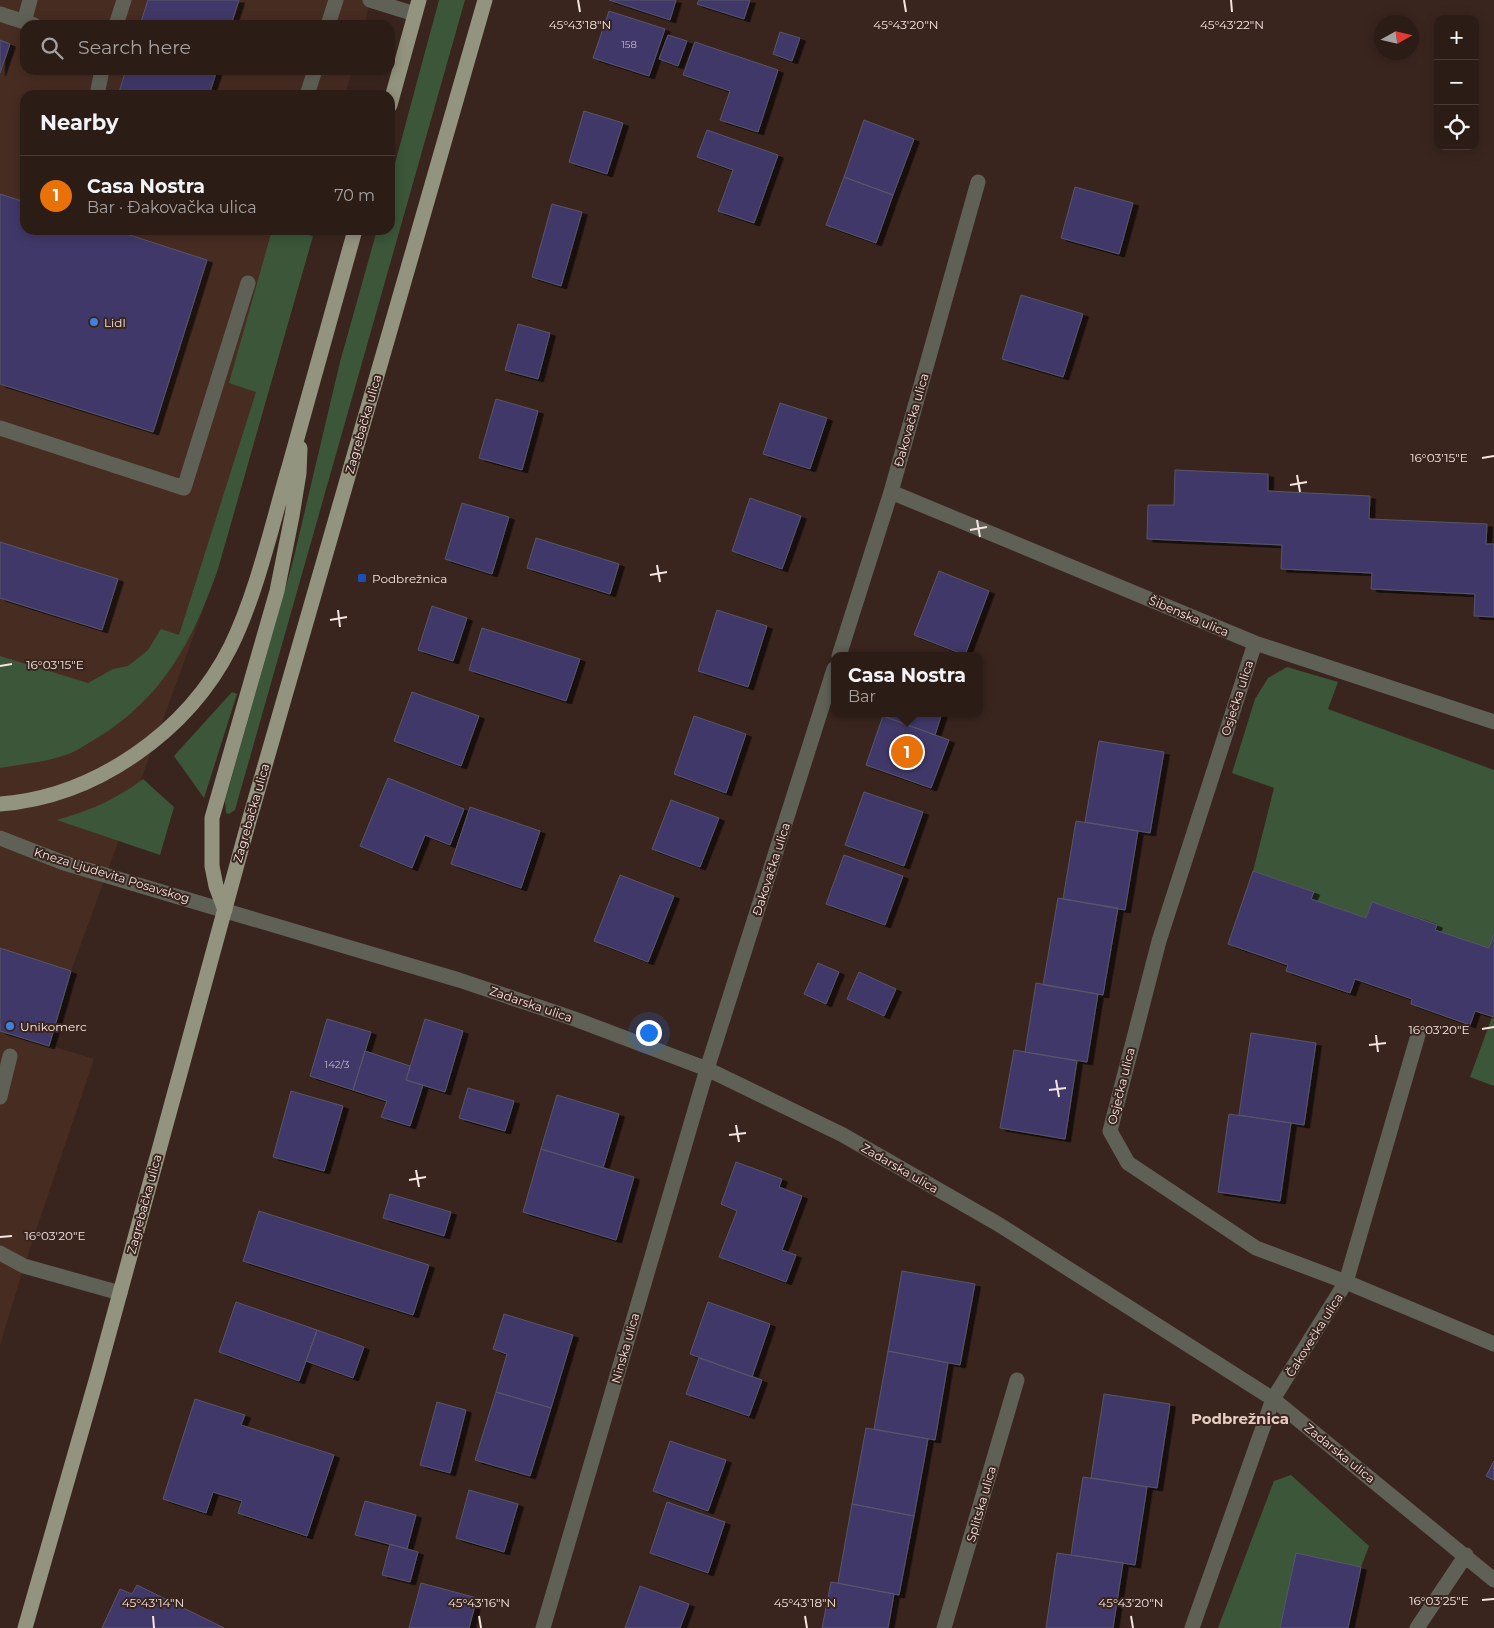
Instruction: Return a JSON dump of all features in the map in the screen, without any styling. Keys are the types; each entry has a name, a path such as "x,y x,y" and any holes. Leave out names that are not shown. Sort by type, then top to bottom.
{"main road":[{"name":"Zagrebačka ulica","path":"25,1628 120,1293 255,799 484,0"},
{"path":"394,90 417,7"},
{"path":"0,804 55,794 122,763 147,747 196,699 230,647 263,556 354,235"},
{"path":"225,910 216,886 212,866 212,818 277,591 299,473 301,424"}],"street":[{"path":"29,20 30,0"},
{"path":"118,20 124,0"},
{"path":"330,20 336,0"},
{"path":"370,0 417,7"},
{"path":"0,14 20,20"},
{"path":"98,90 101,75"},
{"path":"309,90 313,75"},
{"name":"Đakovačka ulica","path":"840,652 891,492 978,182"},
{"path":"0,428 184,488 248,283"},
{"name":"Šibenska ulica","path":"891,492 1255,643 1494,722"},
{"name":"Osječka ulica","path":"1255,643 1159,942 1110,1130 1128,1163 1173,1196 1256,1248 1346,1282 1494,1344"},
{"name":"Đakovačka ulica","path":"707,1069 831,678"},
{"name":"Kneza Ljudevita Posavskog","path":"0,838 64,863 225,910"},
{"name":"Zadarska ulica","path":"225,910 469,983 572,1018 707,1069 843,1135 998,1224 1273,1399 1494,1580"},
{"name":"Čakovečka ulica","path":"1192,1628 1273,1399 1346,1282 1418,1035"},
{"path":"0,1097 10,1056"},
{"name":"Ninska ulica","path":"543,1628 707,1069"},
{"path":"0,1253 24,1266 120,1293"},
{"name":"Splitska ulica","path":"944,1628 1017,1380"},
{"path":"1417,1628 1466,1556"}],"shaded area":[{"path":"0,0 371,0 365,20 20,20 20,75 351,75 346,90 20,90 20,235 307,235 203,610 71,971 49,1045 94,1059 24,1266 0,1345"}],"green space":[{"path":"439,0 465,0 235,810 229,814 226,813 225,801 293,561 340,362 376,235 395,235 395,163"},
{"path":"271,235 313,236 218,569 198,620 186,643 173,665 141,704 97,738 74,751 54,759 0,768 0,656 88,683 113,669 128,666 148,650 161,629 179,635 256,392 229,383"},
{"path":"1287,667 1338,682 1328,709 1494,770 1494,934 1489,948 1435,930 1437,924 1372,902 1366,918 1311,899 1314,892 1253,871 1274,788 1232,773 1255,699 1268,678"},
{"path":"232,692 237,694 204,798 174,756"},
{"path":"143,779 174,807 160,855 57,820 102,804 123,793"},
{"path":"1492,1017 1494,1017 1494,1086 1470,1077"},
{"path":"1291,1475 1369,1546 1361,1567 1345,1574 1327,1628 1218,1628 1274,1481"}],"building":[{"path":"148,0 239,0 233,20 142,20"},
{"path":"609,0 676,0 670,20"},
{"path":"699,0 750,0 744,19 697,4"},
{"path":"609,11 665,29 649,76 593,58"},
{"path":"780,32 800,38 792,61 773,54"},
{"path":"668,35 687,41 678,66 659,59"},
{"path":"0,40 10,44 0,73"},
{"path":"695,42 778,70 758,132 720,120 730,91 683,75"},
{"path":"124,75 215,75 211,90 120,90"},
{"path":"584,111 623,123 607,174 569,162"},
{"path":"864,120 914,139 893,195 844,177"},
{"path":"707,130 778,155 754,223 718,211 733,170 697,157"},
{"path":"844,177 893,195 876,243 826,225"},
{"path":"1075,187 1133,203 1119,254 1061,238"},
{"name":"Lidl","path":"0,194 20,200 20,235 130,235 207,260 153,432 0,384"},
{"path":"552,204 582,212 561,286 532,277"},
{"path":"1021,295 1083,314 1063,377 1002,359"},
{"path":"518,324 550,333 538,379 505,370"},
{"path":"496,399 538,411 522,470 479,458"},
{"path":"780,403 827,418 810,469 763,454"},
{"path":"1175,470 1268,474 1268,491 1370,496 1369,519 1487,524 1486,544 1494,544 1494,617 1474,616 1475,594 1371,589 1372,573 1281,569 1282,545 1147,539 1148,505 1174,505"},
{"path":"750,498 801,516 782,569 732,551"},
{"path":"462,503 509,517 492,574 445,559"},
{"path":"536,538 619,564 610,594 527,568"},
{"path":"0,542 118,579 102,630 0,598"},
{"path":"939,571 989,591 966,652 957,652 914,635"},
{"path":"432,606 467,618 453,661 418,650"},
{"path":"717,610 767,626 748,687 698,671"},
{"path":"482,628 580,659 566,701 469,670"},
{"path":"412,692 479,716 461,766 394,741"},
{"path":"694,716 746,734 726,793 674,774"},
{"path":"883,717 949,740 931,788 866,765"},
{"path":"886,717 941,717 935,735"},
{"path":"1099,741 1164,752 1150,833 1085,822"},
{"path":"388,778 464,809 450,845 425,835 412,868 360,846"},
{"path":"864,792 923,812 904,866 845,845"},
{"path":"671,800 719,818 700,867 652,849"},
{"path":"470,807 540,831 521,888 451,864"},
{"path":"1076,821 1138,831 1125,910 1063,899"},
{"path":"844,855 903,876 885,925 826,904"},
{"path":"1253,871 1314,892 1311,899 1366,918 1372,902 1437,925 1435,930 1489,948 1494,934 1494,1017 1475,1011 1470,1025 1411,1004 1412,999 1355,979 1350,993 1286,971 1288,965 1228,944"},
{"path":"620,875 674,896 648,962 594,941"},
{"path":"1058,898 1118,908 1103,995 1043,985"},
{"path":"0,948 71,971 49,1046 0,1031"},
{"path":"818,963 839,972 826,1004 804,994"},
{"path":"859,972 896,989 884,1016 847,999"},
{"path":"1036,983 1098,994 1087,1062 1025,1052"},
{"path":"327,1019 371,1032 353,1090 310,1076"},
{"path":"425,1019 463,1031 445,1092 406,1080"},
{"path":"1251,1033 1316,1043 1304,1125 1239,1115"},
{"path":"1014,1050 1077,1061 1065,1139 1000,1128"},
{"path":"365,1051 410,1066 406,1080 423,1085 410,1126 381,1117 387,1101 353,1090"},
{"path":"468,1088 514,1101 505,1131 459,1118"},
{"path":"291,1091 343,1106 324,1171 273,1157"},
{"path":"557,1095 619,1114 603,1168 541,1149"},
{"path":"1229,1114 1291,1123 1280,1201 1218,1192"},
{"path":"541,1149 634,1177 616,1240 523,1212"},
{"path":"736,1162 782,1179 779,1187 802,1196 782,1250 796,1255 786,1282 719,1257 737,1211 721,1204"},
{"path":"390,1194 451,1212 444,1236 383,1218"},
{"path":"259,1211 429,1265 413,1315 243,1261"},
{"path":"902,1271 975,1284 960,1365 888,1351"},
{"path":"236,1302 317,1330 299,1381 219,1352"},
{"path":"708,1302 770,1324 752,1377 690,1354"},
{"path":"504,1314 573,1335 551,1408 496,1392 507,1354 493,1349"},
{"path":"317,1330 364,1347 353,1378 306,1361"},
{"path":"888,1351 948,1363 935,1440 874,1429"},
{"path":"699,1358 762,1380 749,1416 686,1394"},
{"path":"496,1392 551,1408 530,1476 475,1460"},
{"path":"1104,1394 1170,1404 1157,1488 1091,1478"},
{"path":"195,1399 245,1415 241,1425 334,1455 307,1536 238,1513 242,1501 213,1492 206,1513 163,1499"},
{"path":"437,1402 466,1410 450,1473 420,1465"},
{"path":"866,1428 928,1439 914,1516 852,1504"},
{"path":"670,1441 726,1460 708,1511 653,1491"},
{"path":"1494,1461 1494,1480 1486,1476"},
{"path":"1083,1477 1147,1487 1135,1565 1071,1555"},
{"path":"469,1490 518,1504 504,1552 456,1538"},
{"path":"365,1501 416,1515 407,1549 355,1535"},
{"path":"667,1502 725,1522 708,1573 650,1553"},
{"path":"852,1504 914,1516 899,1595 838,1583"},
{"path":"390,1544 418,1552 410,1582 382,1575"},
{"path":"1057,1553 1123,1563 1113,1628 1046,1628"},
{"path":"1296,1553 1361,1567 1348,1628 1280,1628"},
{"path":"831,1582 894,1594 888,1628 822,1628"},
{"path":"421,1583 477,1598 469,1628 409,1628"},
{"path":"137,1585 224,1628 102,1628 120,1589 132,1594"},
{"path":"640,1586 689,1604 680,1628 625,1628"}],"place":[{"name":"Lidl","path":"94,322"},
{"name":"Podbrežnica","path":"362,578"},
{"name":"Casa Nostra","path":"907,752"},
{"name":"Unikomerc","path":"10,1026"}],"district":[{"name":"Podbrežnica","path":"1240,1418"}]}
